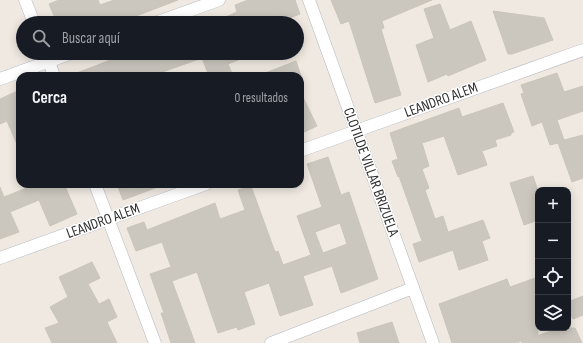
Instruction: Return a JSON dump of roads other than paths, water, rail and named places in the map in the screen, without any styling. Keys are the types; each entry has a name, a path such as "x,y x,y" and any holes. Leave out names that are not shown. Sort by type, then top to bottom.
{"street":[{"path":"25,0 31,16"},
{"path":"174,16 219,0"},
{"name":"CLOTILDE VILLAR BRIZUELA","path":"309,0 433,343"},
{"name":"LEANDRO ALEM","path":"304,150 583,50"},
{"path":"0,79 41,60"},
{"path":"48,60 53,72"},
{"path":"96,188 155,343"},
{"name":"LEANDRO ALEM","path":"0,258 195,188"},
{"path":"271,343 413,288"}]}
